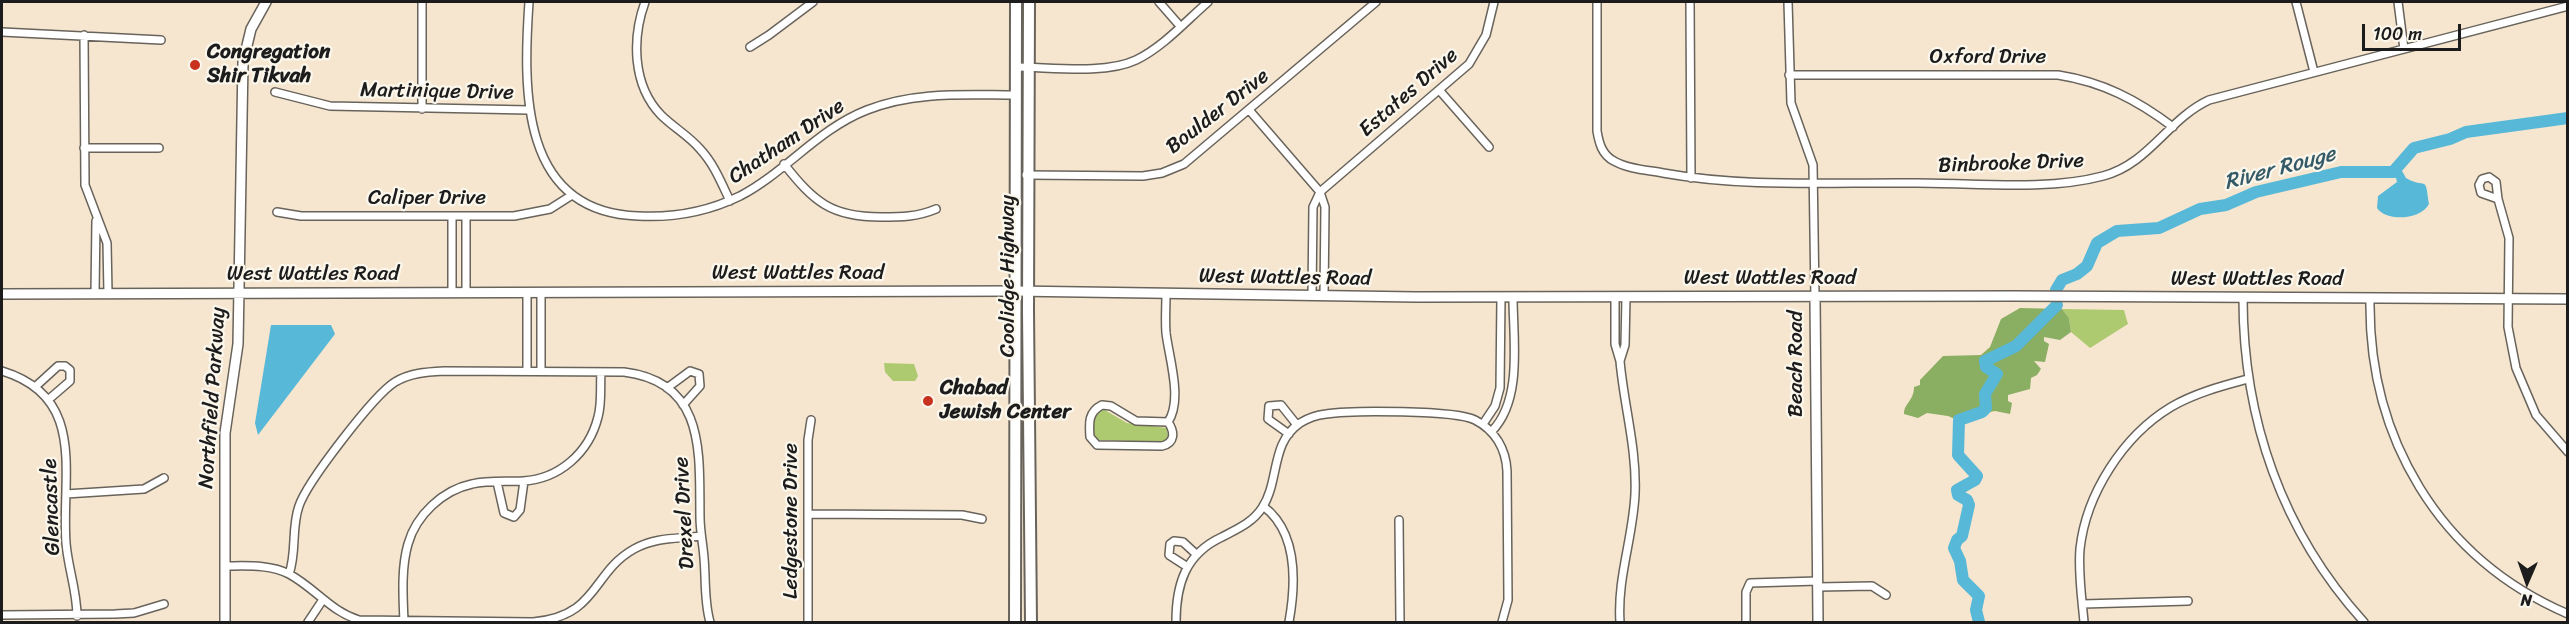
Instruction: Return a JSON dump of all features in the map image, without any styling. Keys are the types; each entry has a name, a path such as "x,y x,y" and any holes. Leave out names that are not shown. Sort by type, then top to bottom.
{"main road":[{"name":"Coolidge Highway","path":"1015,622 1016,2"},
{"name":"Coolidge Highway","path":"1029,2 1028,293 1031,622"},
{"path":"1015,436 1023,434 1029,443"},
{"path":"1015,542 1020,549 1030,548"}],"street":[{"name":"Northfield Parkway","path":"225,622 225,433 238,355 243,62 251,29 266,2"},
{"path":"422,2 422,109"},
{"name":"Chatham Drive","path":"529,2 529,110 532,128 543,157 572,195 600,211 644,217 690,214 730,201 753,188 838,124 886,103 934,95 1016,95"},
{"path":"645,2 640,18 637,50 644,89 658,113 708,158 730,201"},
{"path":"750,47 770,35 813,2"},
{"path":"1159,2 1180,26"},
{"path":"1015,67 1109,67 1127,63 1147,53 1208,2"},
{"name":"Boulder Drive","path":"1015,175 1143,176 1162,173 1192,158 1376,2"},
{"name":"Estates Drive","path":"1320,192 1469,64 1479,50 1489,27 1494,2"},
{"name":"Binbrooke Drive","path":"1597,2 1597,131 1600,147 1616,162 1691,178 1722,182 1814,183 2077,182 2104,176 2125,168 2147,153 2190,111 2209,100 2568,6"},
{"path":"1690,2 1691,178"},
{"name":"Beach Road","path":"1788,2 1792,111 1810,152 1814,183 1818,622"},
{"path":"2296,2 2314,72"},
{"path":"2398,2 2404,49"},
{"path":"2,32 162,40"},
{"path":"84,35 85,185 106,243 108,293"},
{"name":"Oxford Drive","path":"1789,75 2058,75 2117,91 2173,127"},
{"path":"1440,91 1489,147"},
{"name":"Martinique Drive","path":"275,92 330,106 529,110"},
{"path":"1250,111 1320,192 1325,207 1324,296"},
{"path":"84,148 159,148"},
{"path":"784,164 812,197 843,214 908,217 936,209"},
{"path":"1312,296 1312,207 1320,192"},
{"name":"Caliper Drive","path":"277,212 301,216 466,216 537,213 550,209 572,195"},
{"path":"2498,199 2509,238 2508,299 2511,347 2523,388 2542,423 2568,452"},
{"path":"452,216 452,293"},
{"path":"466,216 466,293"},
{"path":"95,293 96,218"},
{"name":"West Wattles Road","path":"2,294 1014,291 1028,293 1501,297 2568,299"},
{"path":"527,293 527,371"},
{"path":"541,293 542,371"},
{"path":"1166,294 1166,331 1173,369 1173,413 1168,422"},
{"path":"1483,424 1495,406 1500,388 1501,297"},
{"path":"1492,431 1505,413 1512,394 1513,297"},
{"path":"1615,297 1615,344 1620,361 1635,474 1633,521 1620,582 1620,622"},
{"path":"1620,361 1625,345 1626,297"},
{"path":"2244,298 2248,379 2264,451 2284,503 2318,564 2364,622"},
{"path":"2370,299 2371,344 2380,395 2395,442 2415,482 2442,520 2477,557 2518,587 2568,614"},
{"path":"35,387 58,366 65,366 70,370 70,381 48,400"},
{"name":"Glencastle","path":"2,371 18,376 35,387 48,400 59,417 65,437 66,542 76,593 77,616"},
{"path":"667,388 690,371 699,374 700,386 683,405"},
{"name":"Drexel Drive","path":"289,574 294,525 299,504 371,403 387,387 406,376 426,372 634,373 667,388 683,405 693,421 698,440 705,605 710,622"},
{"path":"404,622 405,556 417,523 436,501 456,489 474,483 524,481 546,477 562,468 585,447 599,414 601,372"},
{"path":"2084,622 2080,562 2083,534 2097,492 2115,460 2146,426 2171,407 2200,393 2248,379"},
{"path":"1101,405 1111,406 1136,421 1168,422 1173,435 1165,446 1102,445 1093,442 1089,437 1090,415 1101,405"},
{"path":"1289,434 1268,419 1269,406 1281,405 1297,425"},
{"path":"1176,622 1178,587 1186,566 1208,543 1244,526 1263,506 1280,448 1297,425 1311,417 1332,413 1457,413 1483,424 1492,431 1503,449 1507,471 1508,600 1502,622"},
{"name":"Ledgestone Drive","path":"808,622 808,440 811,420"},
{"path":"66,494 144,489 164,478"},
{"path":"497,482 504,513 510,517 517,515 520,510 524,481"},
{"path":"1263,506 1280,521 1289,541 1292,592 1289,622"},
{"path":"808,514 962,515 982,519"},
{"path":"1400,520 1400,622"},
{"path":"225,566 267,567 289,574 335,610 359,620 546,621 572,611 588,598 614,565 631,550 667,537 701,536"},
{"path":"1186,566 1169,555 1170,544 1179,540 1196,554"},
{"path":"1746,622 1746,592 1750,583 1872,586 1886,595"},
{"path":"308,622 322,601"},
{"path":"2083,604 2188,601"},
{"path":"2,615 77,616 134,613 164,604"}],"green space":[{"path":"2020,308 2062,309 2069,318 2071,332 2060,340 2044,337 2044,341 2049,344 2045,362 2034,361 2041,369 2031,378 2030,389 2008,395 2008,401 2012,403 2010,414 1995,411 1975,415 1962,422 1948,416 1927,413 1918,418 1904,414 1914,387 1920,385 1920,380 1943,356 1981,355 1990,347 2001,319"},
{"path":"2062,309 2124,310 2128,324 2090,348 2071,332 2069,318"},
{"path":"884,363 914,364 918,376 915,381 893,381 885,372"},
{"path":"1103,409 1127,423 1167,428 1168,438 1163,442 1098,440 1094,436 1094,415"}],"water":[{"path":"2401,169 2406,178 2426,185 2429,204 2419,213 2411,216 2388,216 2377,208 2378,196 2397,182 2396,178 2390,177 2393,172"},
{"path":"271,325 331,325 335,334 258,435 255,423"}],"waterway":[{"name":"River Rouge","path":"2056,290 2062,280 2077,274 2087,266 2097,243 2117,231 2159,228 2200,209 2226,205 2256,192 2341,172 2393,172 2414,148 2450,139 2466,132 2568,118"},
{"name":"River Rouge","path":"1979,622 1976,610 1979,596 1963,580 1960,561 1954,548 1957,540 1962,536 1969,505 1967,500 1958,495 1957,490 1975,480 1977,476 1958,455 1959,420 1982,412 1986,408 1985,394 1997,374 1986,367 1985,361 2016,346 2057,305"}],"place":[{"name":"Congregation Shir Tikvah","path":"195,65"},
{"name":"Chabad Jewish Center","path":"928,401"}]}
